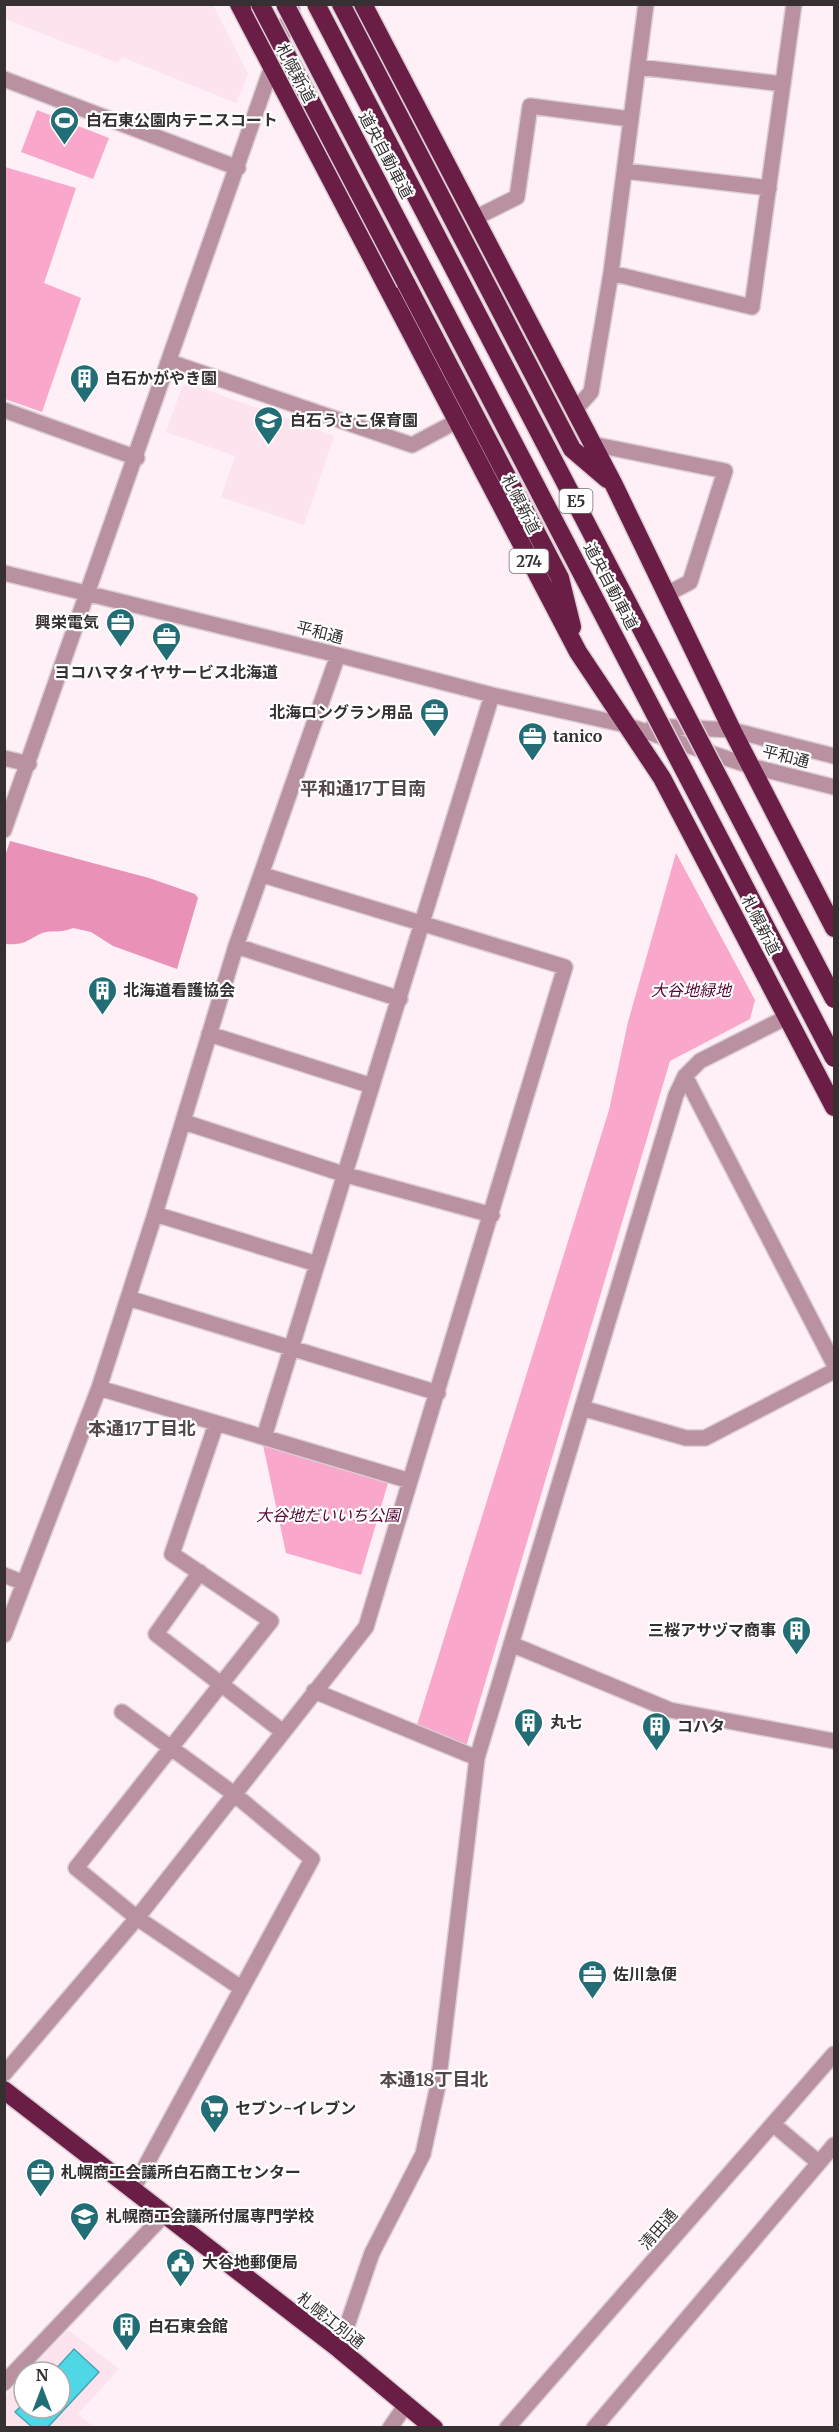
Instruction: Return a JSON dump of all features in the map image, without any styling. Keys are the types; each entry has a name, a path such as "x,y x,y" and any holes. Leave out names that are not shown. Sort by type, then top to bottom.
{"highway":[{"name":"札幌新道","path":"239,4 578,652 662,778 834,1107"},
{"path":"260,4 560,578 578,652"},
{"name":"道央自動車道","path":"285,4 834,1058"},
{"name":"道央自動車道","path":"316,4 834,999"},
{"path":"341,4 572,449 614,485"},
{"path":"363,4 614,485 732,730 834,928"},
{"name":"札幌江別通","path":"4,2090 339,2349 405,2406 434,2427"}],"street":[{"path":"4,830 137,458 294,4"},
{"path":"574,411 591,392 625,171 646,4"},
{"path":"610,273 752,307 794,4"},
{"path":"638,67 783,84"},
{"path":"4,79 238,168"},
{"path":"475,218 517,197 530,106 630,119"},
{"path":"625,171 769,188"},
{"path":"170,362 412,445 457,421"},
{"path":"4,410 137,458"},
{"path":"592,444 725,471 690,582 667,594"},
{"name":"平和通","path":"4,573 338,654 492,695 626,725 750,766 834,787"},
{"path":"4,1635 99,1388 184,1122 186,1106 236,945 338,654"},
{"path":"264,1437 289,1349 400,999 492,695"},
{"name":"平和通","path":"626,725 732,730 834,756"},
{"path":"4,758 29,764"},
{"path":"4,2074 137,1918 366,1627 566,967 262,875"},
{"path":"236,945 400,999"},
{"path":"339,2349 372,2253 423,2154 438,2085 477,1758 676,1095 685,1076 700,1061 787,1017"},
{"path":"210,1034 372,1086"},
{"path":"685,1076 834,1364"},
{"path":"184,1122 343,1174 492,1215"},
{"path":"155,1214 317,1264"},
{"path":"128,1298 438,1393"},
{"path":"582,1408 686,1438 705,1438 834,1371"},
{"path":"99,1388 410,1481"},
{"path":"216,1424 172,1554 271,1621 223,1685 76,1868 137,1918 241,1988"},
{"path":"200,1572 156,1634 283,1732"},
{"path":"4,1575 24,1583"},
{"path":"511,1644 670,1710 834,1741"},
{"path":"314,1691 477,1758"},
{"path":"122,1712 234,1794 312,1858 132,2188"},
{"name":"清田通","path":"507,2427 834,2054"},
{"path":"774,2125 818,2162"},
{"path":"594,2427 834,2145"},
{"path":"4,2383 164,2215"},
{"path":"390,2427 405,2406"}],"shaded area":[{"path":"4,5 213,5 248,74 236,103 122,57 118,63 5,19"},
{"name":"白石うさこ保育園","path":"188,383 334,436 304,525 221,497 235,456 166,432 182,387"},
{"path":"10,841 149,878 195,894 198,898 177,969 113,946 91,932 73,928 44,933 21,943 5,944 5,856"},
{"path":"68,2330 119,2369 78,2414 94,2427 5,2427 4,2397 12,2389 12,2420 72,2420 72,2360 39,2360"}],"green space":[{"name":"白石東公園内テニスコート","path":"37,110 109,138 93,179 21,152"},
{"path":"5,167 76,188 44,283 81,298 42,412 5,399"},
{"name":"大谷地緑地","path":"676,853 755,1000 750,1019 670,1061 466,1747 416,1728 609,1110 628,1022"},
{"name":"大谷地だいいち公園","path":"263,1445 388,1483 361,1575 286,1553"}],"water":[{"path":"74,2349 99,2372 72,2401 72,2360 64,2360"},
{"path":"24,2420 54,2420 48,2427 32,2427"}],"place":[{"name":"白石東公園内テニスコート","path":"65,146"},
{"name":"白石かがやき園","path":"84,404"},
{"name":"白石うさこ保育園","path":"269,446"},
{"name":"興栄電気","path":"120,648"},
{"name":"ヨコハマタイヤサービス北海道","path":"166,662"},
{"name":"北海ロングラン用品","path":"434,738"},
{"name":"tanico","path":"532,762"},
{"name":"北海道看護協会","path":"102,1016"},
{"name":"三桜アサヅマ商事","path":"797,1656"},
{"name":"丸七","path":"529,1748"},
{"name":"コハタ","path":"656,1752"},
{"name":"佐川急便","path":"592,2000"},
{"name":"セブン-イレブン","path":"214,2134"},
{"name":"札幌商工会議所白石商工センター","path":"40,2198"},
{"name":"札幌商工会議所付属専門学校","path":"85,2242"},
{"name":"大谷地郵便局","path":"181,2288"},
{"name":"白石東会館","path":"127,2352"}],"district":[{"name":"平和通17丁目南","path":"363,788"},
{"name":"本通17丁目北","path":"142,1428"},
{"name":"本通18丁目北","path":"434,2079"}]}
